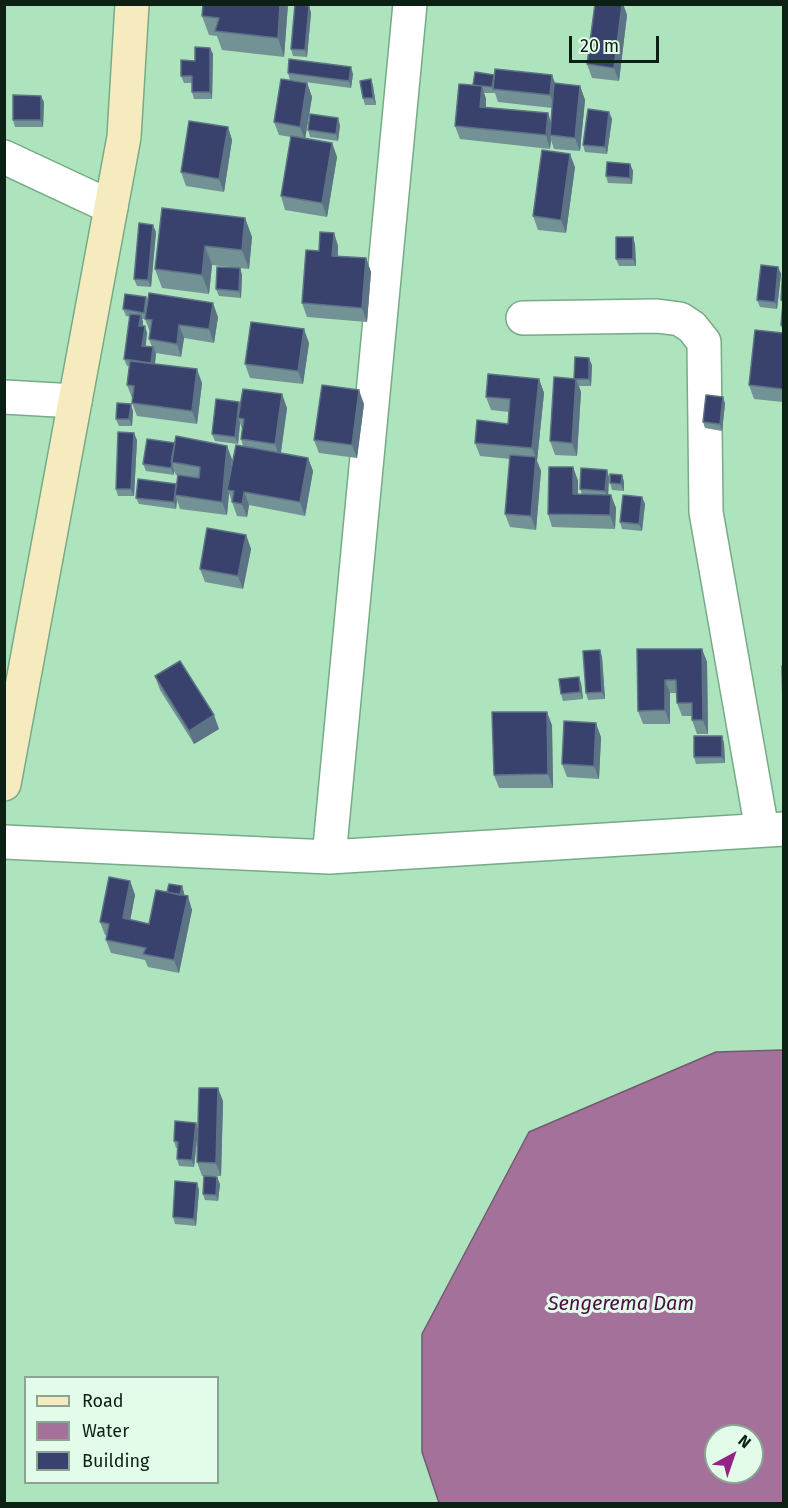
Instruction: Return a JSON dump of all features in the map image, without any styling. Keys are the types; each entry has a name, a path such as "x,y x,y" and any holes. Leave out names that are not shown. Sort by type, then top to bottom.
{"street":[{"path":"4,784 124,137 132,4"},
{"path":"329,857 410,4"},
{"path":"4,157 111,207"},
{"path":"4,842 329,857 773,830 706,512 704,342 692,327 680,319 657,316 523,318"},
{"path":"4,397 75,401"}],"water":[{"name":"Sengerema Dam","path":"783,1050 783,1503 439,1503 422,1452 422,1334 529,1132 716,1052"}],"building":[{"path":"203,4 280,4 278,38 215,31 219,18 202,16"},
{"path":"295,4 309,6 305,50 291,49"},
{"path":"595,4 622,4 614,68 587,64"},
{"path":"195,47 210,48 210,92 192,92 192,76 181,76 181,60 195,61"},
{"path":"289,59 351,67 349,81 288,73"},
{"path":"495,69 552,75 550,95 493,89"},
{"path":"475,72 494,75 492,87 473,85"},
{"path":"281,79 307,83 300,127 274,122"},
{"path":"371,79 373,98 363,98 360,81"},
{"path":"554,83 580,86 575,138 550,135"},
{"path":"459,84 482,86 480,107 548,113 546,135 455,126"},
{"path":"13,95 41,96 41,120 13,120"},
{"path":"588,109 609,112 605,147 583,145"},
{"path":"310,114 338,118 336,134 308,130"},
{"path":"189,121 228,127 219,179 181,172"},
{"path":"291,136 332,143 322,203 281,196"},
{"path":"542,150 570,154 561,220 533,216"},
{"path":"607,162 630,164 630,178 606,176"},
{"path":"162,208 245,218 242,250 205,246 202,275 155,269"},
{"path":"139,223 153,225 148,280 134,279"},
{"path":"320,232 334,233 332,256 366,258 362,308 302,303 306,250 319,251"},
{"path":"616,237 633,237 633,259 616,259"},
{"path":"761,265 778,267 775,302 757,300"},
{"path":"217,267 240,268 239,291 216,289"},
{"path":"783,268 783,300 781,300"},
{"path":"149,293 213,303 209,329 179,325 177,344 149,339 152,320 145,319"},
{"path":"125,294 146,297 144,313 123,309"},
{"path":"783,303 783,326 781,325"},
{"path":"130,314 141,315 139,326 145,326 142,346 153,347 151,363 124,359"},
{"path":"251,322 304,329 298,371 245,364"},
{"path":"755,330 783,333 783,389 749,385"},
{"path":"575,357 589,358 589,379 574,379"},
{"path":"130,361 197,369 192,411 132,403 134,386 127,385"},
{"path":"488,374 539,379 532,448 475,443 477,420 508,424 510,399 486,397"},
{"path":"554,377 576,379 572,443 550,441"},
{"path":"322,385 359,390 352,445 314,440"},
{"path":"243,389 282,394 275,444 241,439 244,419 238,418"},
{"path":"706,395 723,397 720,424 703,422"},
{"path":"216,399 239,402 235,437 212,434"},
{"path":"117,403 131,404 129,419 116,419"},
{"path":"118,432 134,433 131,489 116,489"},
{"path":"176,436 227,446 222,502 175,495 178,475 199,478 200,467 171,462"},
{"path":"147,439 175,443 171,468 143,464"},
{"path":"236,445 308,458 300,502 244,492 242,504 232,502 234,491 227,490"},
{"path":"510,455 536,457 531,516 505,514"},
{"path":"549,467 573,467 573,494 611,495 610,515 548,514"},
{"path":"581,468 607,470 605,491 580,489"},
{"path":"610,474 622,475 621,484 610,483"},
{"path":"138,479 176,484 174,502 136,498"},
{"path":"623,495 642,497 639,524 620,522"},
{"path":"207,528 246,535 238,576 200,569"},
{"path":"637,649 702,649 703,720 692,720 692,703 677,703 676,680 665,680 665,710 638,711"},
{"path":"600,650 602,692 586,693 583,651"},
{"path":"180,661 214,715 189,731 155,676"},
{"path":"579,677 580,692 561,694 559,679"},
{"path":"492,712 547,712 548,774 494,775"},
{"path":"564,721 596,723 594,766 562,764"},
{"path":"694,736 722,736 722,757 694,757"},
{"path":"109,877 130,881 123,918 149,924 156,890 188,896 174,960 143,954 146,948 106,940 109,924 100,922"},
{"path":"169,884 182,886 180,895 167,892"},
{"path":"199,1088 218,1088 216,1163 197,1162"},
{"path":"175,1121 196,1123 192,1160 177,1159 178,1142 174,1141"},
{"path":"204,1176 217,1177 216,1195 203,1194"},
{"path":"175,1181 197,1183 194,1219 173,1217"}]}
